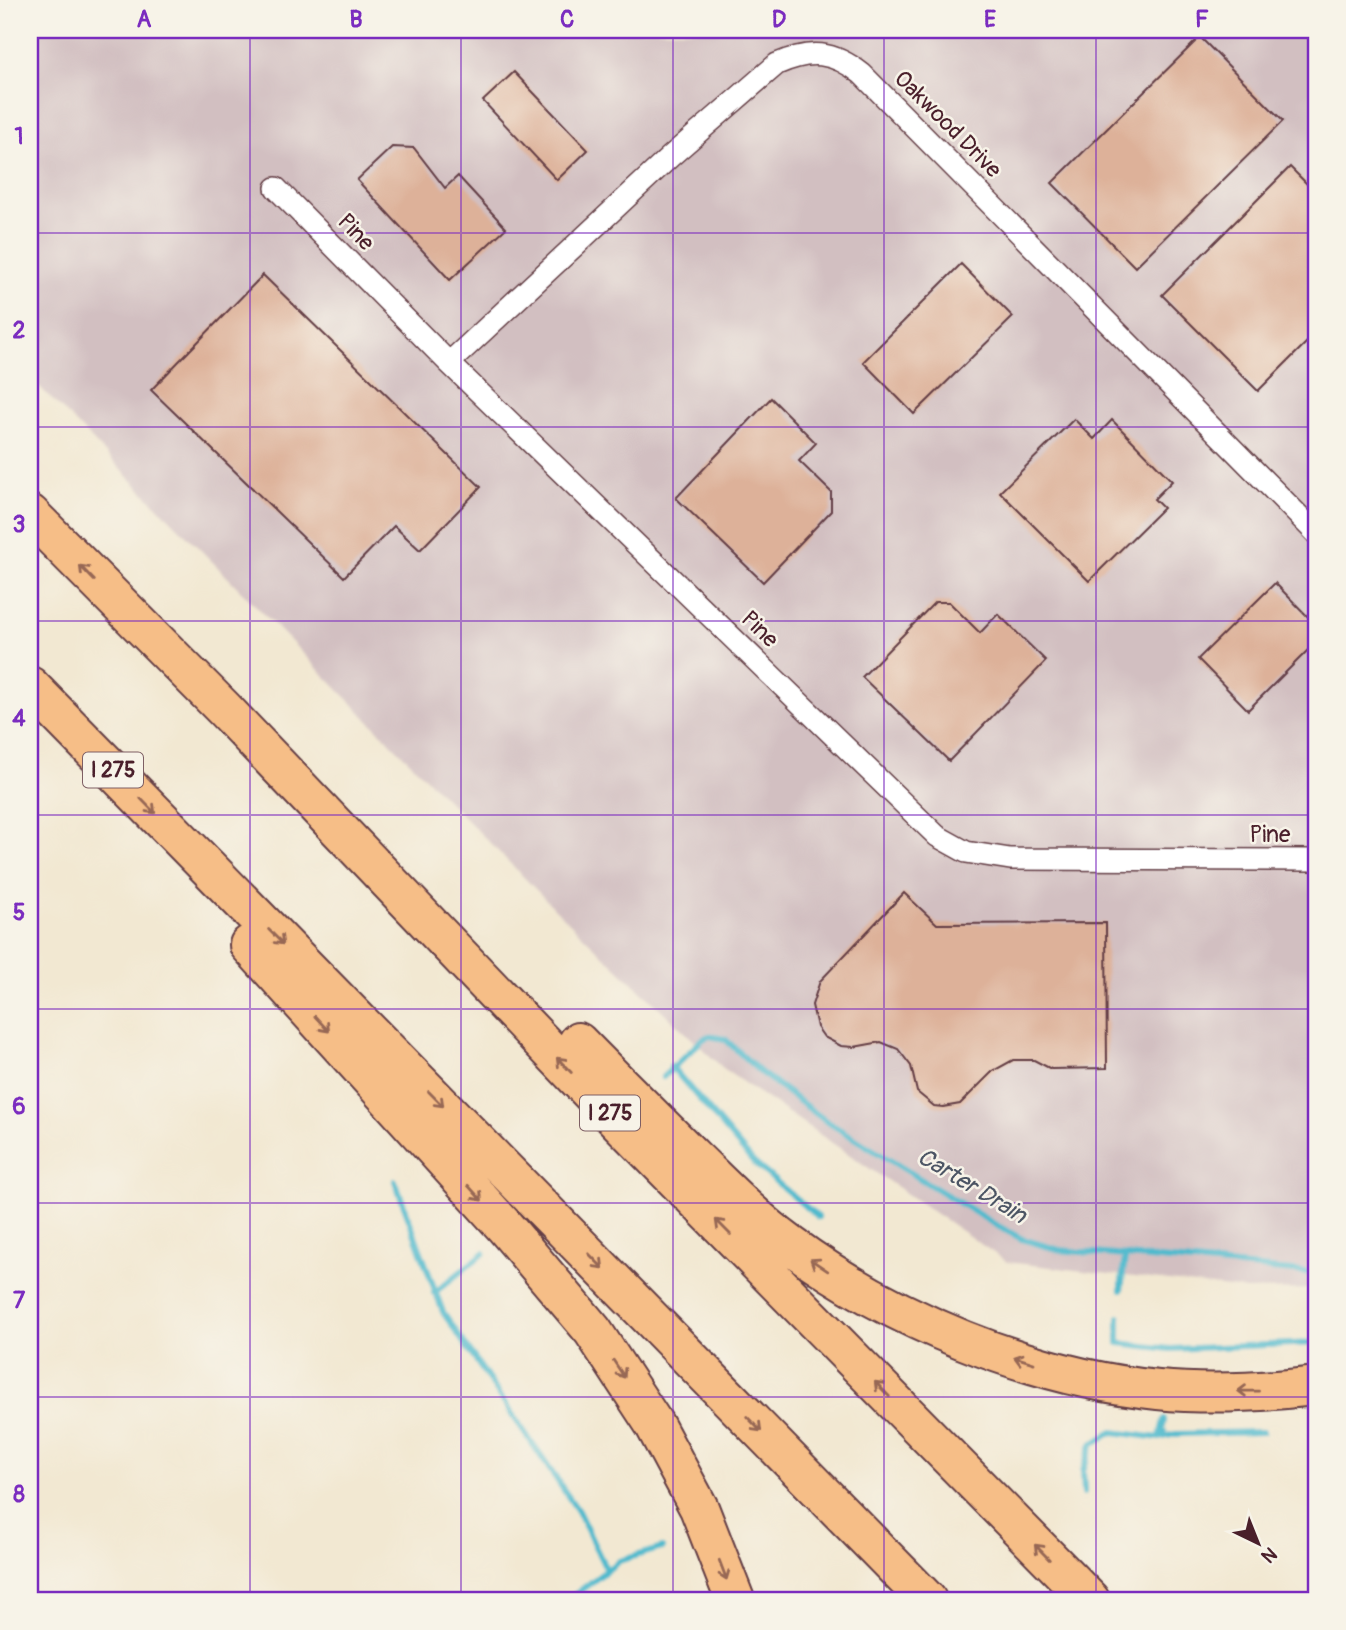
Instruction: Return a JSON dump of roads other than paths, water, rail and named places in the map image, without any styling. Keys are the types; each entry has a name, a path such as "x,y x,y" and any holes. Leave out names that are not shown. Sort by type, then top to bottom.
{"highway":[{"name":"I 275","path":"30,514 223,709 607,1110 1090,1600"},
{"name":"I 275","path":"30,686 927,1600"},
{"path":"223,709 314,778 403,863 734,1197 786,1242 826,1270 937,1329 979,1346 1076,1375 1158,1390 1269,1391 1316,1386"},
{"path":"177,836 197,884 496,1217 593,1331 654,1424 699,1508 734,1600"}],"street":[{"name":"Oakwood Drive","path":"449,363 671,156 777,64 798,55 817,54 836,58 862,74 1316,533"},
{"name":"Pine","path":"276,187 449,363 926,827 950,844 984,857 1010,859 1316,860"}],"waterway":[{"name":"Carter Drain","path":"663,1077 703,1039 709,1036 725,1039 760,1072 826,1121 1022,1239 1059,1250 1316,1273"},
{"path":"671,1066 753,1162 818,1217"},
{"name":"Carter Drain","path":"395,1181 443,1312 578,1511 606,1569"},
{"name":"Carter Drain","path":"434,1293 484,1253"},
{"path":"1121,1290 1125,1257"},
{"path":"1119,1317 1119,1343 1170,1349 1316,1343"},
{"path":"1084,1493 1083,1471 1092,1444 1113,1432 1160,1438 1164,1420"},
{"path":"1164,1431 1163,1437 1176,1434 1263,1432"},
{"path":"568,1600 619,1561 662,1548"}]}
